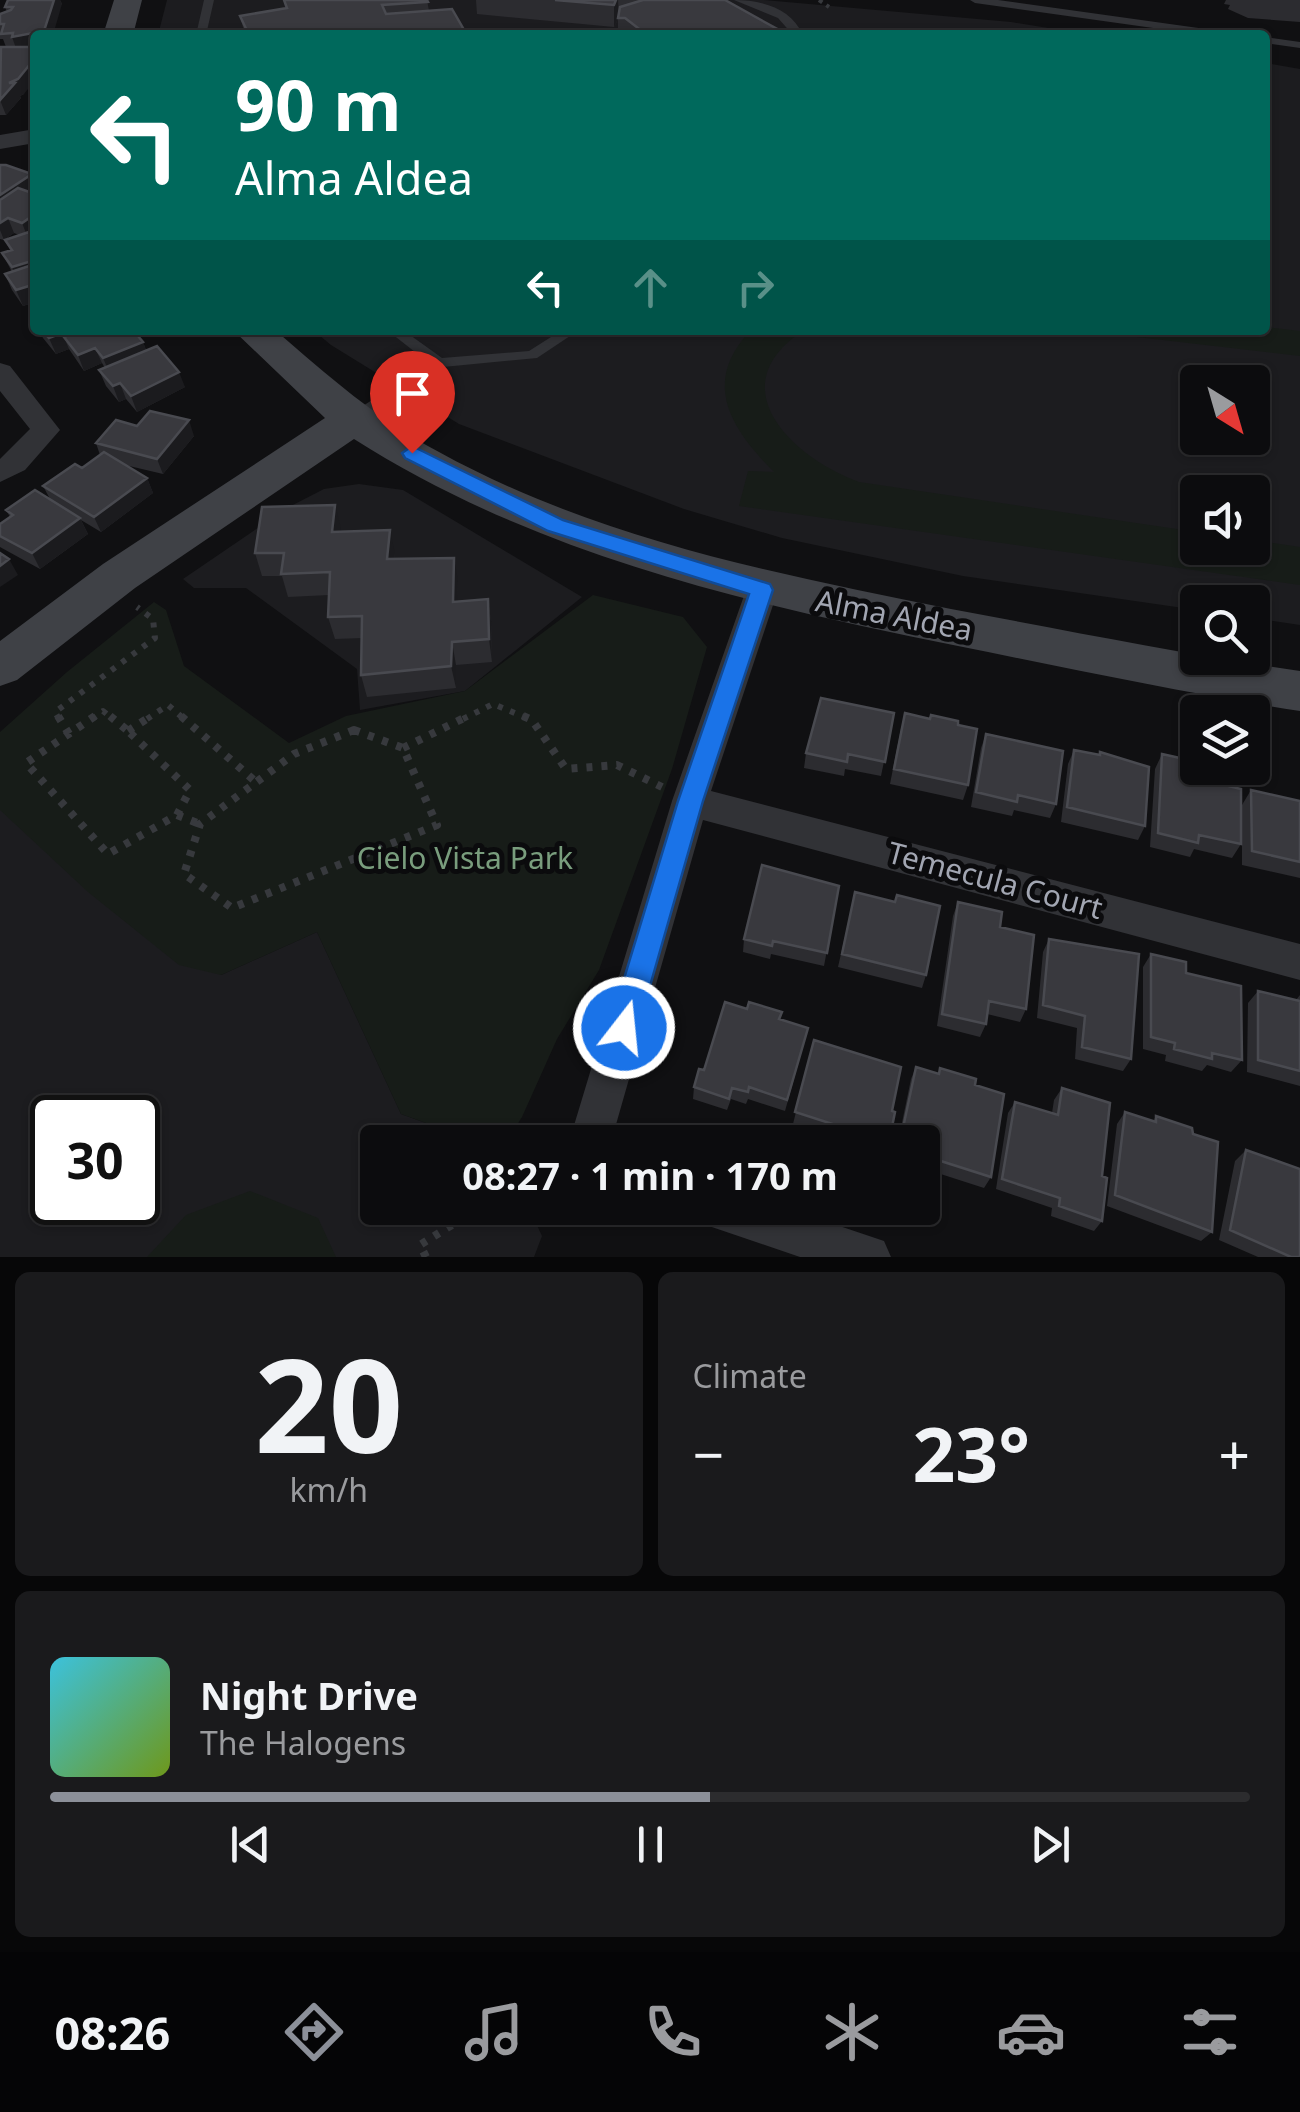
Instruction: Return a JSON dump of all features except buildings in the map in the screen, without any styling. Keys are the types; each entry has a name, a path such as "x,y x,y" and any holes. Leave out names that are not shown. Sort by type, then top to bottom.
{"main road":[{"path":"119,30 128,0"},
{"name":"Alma Aldea","path":"258,335 354,420 440,469 556,526 762,590 1186,674 1300,690"},
{"path":"0,667 108,584 354,420"}],"street":[{"path":"0,142 30,137"},
{"path":"0,372 46,430 16,463 0,472"},
{"path":"595,1125 690,801 762,590"},
{"name":"Temecula Court","path":"690,801 1300,962"},
{"path":"771,1225 868,1257"}],"lane":[{"path":"203,30 210,0"},
{"path":"739,0 769,8 790,21 795,30"},
{"path":"976,0 1191,30"},
{"path":"1270,41 1300,45"},
{"path":"401,335 439,364"},
{"path":"354,420 439,364 532,356 564,335"}],"path":[{"path":"819,0 828,7"},
{"path":"69,734 55,712 154,638 153,619 108,584"},
{"path":"403,748 494,704 532,720 566,770 617,765 690,801"},
{"path":"128,731 168,705 256,782"},
{"path":"103,711 190,790 177,816 108,854 26,763 69,734 103,711"},
{"path":"354,730 403,748 437,824 232,908 184,874 200,824 294,754 354,730"},
{"path":"177,816 200,824"},
{"path":"426,1257 420,1245 452,1225"}],"shaded area":[{"path":"167,0 764,0 1060,30 159,30"},
{"path":"1270,64 1300,69 1300,625 1270,621 1270,585 1180,585 1180,608 963,576 782,538 684,509 459,424 319,335 1270,335"},
{"path":"359,484 403,490 582,597 465,691 360,710 357,669 246,588 194,588 183,579 287,508 324,489"},
{"path":"0,807 221,975 317,932 401,1114 432,1125 360,1125 360,1225 537,1225 542,1236 534,1257 0,1257"}],"green space":[{"path":"1270,328 1300,331 1300,356 1120,335 1270,335"},
{"path":"747,335 798,335 779,352 767,374 766,397 774,418 810,456 859,482 1180,529 1180,565 1270,565 1270,543 1300,547 1300,585 739,506 748,471 774,472 735,423 725,387 727,369"},
{"name":"Cielo Vista Park","path":"593,595 683,617 707,647 672,769 599,970 557,1039 517,1125 432,1125 401,1114 317,932 221,975 179,965 88,892 0,810 0,732 154,602 166,610 184,666 289,743 346,716 465,691"},
{"path":"250,1191 318,1218 336,1257 147,1257 186,1215"}],"route":[{"path":"412,453 556,526 762,590 690,801 624,1028"}]}
